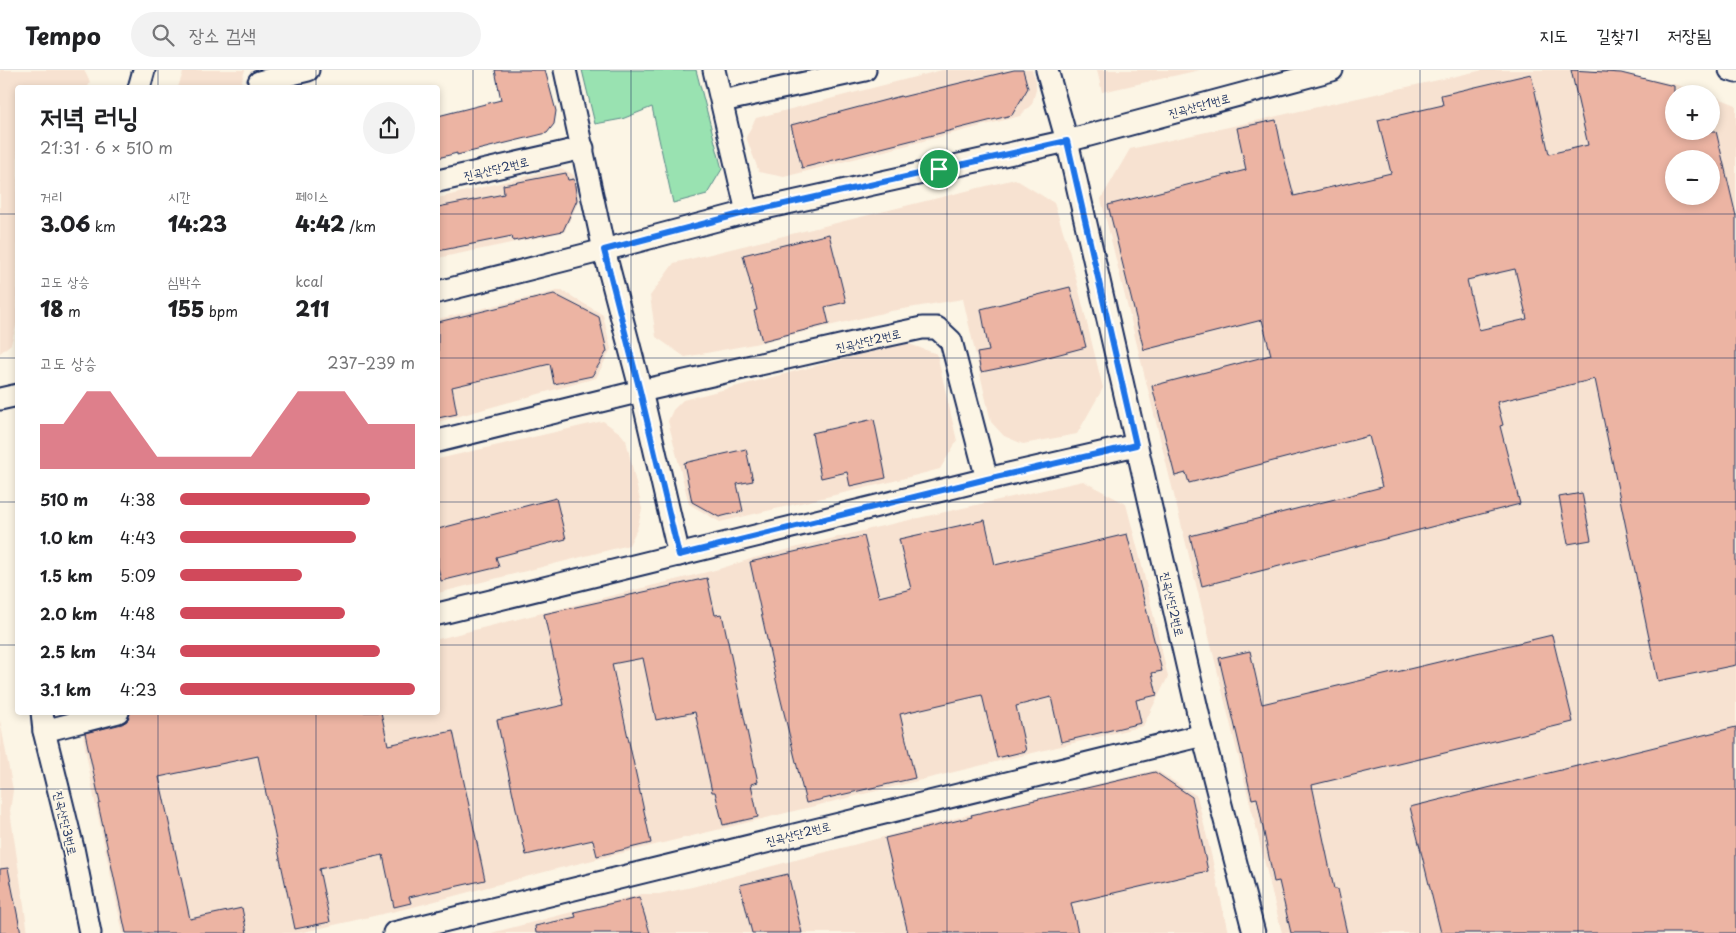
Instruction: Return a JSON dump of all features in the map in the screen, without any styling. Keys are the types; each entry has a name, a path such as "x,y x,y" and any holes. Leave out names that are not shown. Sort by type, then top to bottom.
{"street":[{"path":"140,85 144,70"},
{"path":"260,80 308,70"},
{"path":"565,70 604,250 679,555"},
{"path":"714,70 748,212"},
{"path":"722,101 865,70"},
{"name":"진곡산단2번로","path":"1047,70 1067,141 1203,735 1254,933"},
{"name":"진곡산단1번로","path":"1067,141 1332,70"},
{"path":"1730,70 1736,72"},
{"path":"440,291 748,212 1067,141"},
{"name":"진곡산단2번로","path":"440,182 583,148"},
{"name":"진곡산단2번로","path":"440,441 640,391 922,328 937,328 951,341 987,479"},
{"path":"0,399 15,396"},
{"path":"440,614 987,479 1136,445"},
{"path":"43,722 96,715"},
{"name":"진곡산단3번로","path":"43,722 73,848 90,933"},
{"name":"진곡산단2번로","path":"394,933 1203,735"}],"shaded area":[{"path":"0,70 84,70 90,82 89,85 15,85 15,330 11,344 0,353"},
{"path":"184,70 245,70 241,85 179,85"},
{"path":"942,70 1032,70 1036,81 1036,90 1032,104 1020,116 784,177 759,172 746,137 756,118"},
{"path":"1097,70 1200,70 1102,92"},
{"path":"1483,70 1607,70 1677,85 1665,85 1665,140 1720,140 1720,99 1736,105 1736,933 1282,933 1101,199 1130,149"},
{"path":"561,168 574,175 579,200 564,232 440,258 440,198"},
{"path":"1015,179 1054,203 1068,246 1103,388 1077,434 1023,444 1004,436 991,422 963,299 891,311 754,344 685,357 656,337 650,296 674,263"},
{"path":"561,290 603,315 611,349 596,378 440,421 440,319"},
{"path":"906,343 937,354 957,441 940,469 720,522 689,504 668,421 673,410 683,400"},
{"path":"603,421 620,433 626,440 642,509 637,529 629,545 440,592 440,459"},
{"path":"1083,481 1126,504 1168,677 1143,726 552,870 409,908 299,933 123,933 94,797 79,715 440,715 440,639 874,528"},
{"path":"0,720 13,790 10,811 28,933 0,933"},
{"path":"1156,770 1197,796 1228,933 491,933 641,894 659,894 692,887 968,815"}],"green space":[{"path":"582,70 696,70 722,169 707,194 673,203 652,107 622,119 595,124"}],"building":[{"path":"495,70 545,70 556,111 554,124 547,133 440,157 440,115 501,100"},
{"path":"1014,70 1023,70 1028,88 1012,115 802,168 791,125 901,96"},
{"path":"1571,70 1621,73 1670,85 1665,85 1665,140 1718,140 1736,216 1736,665 1658,681 1595,379 1497,402 1503,425 1500,426 1520,504 1202,586 1190,536 1382,487 1369,436 1189,483 1186,473 1175,476 1152,386 1271,355 1262,320 1144,350 1108,205 1246,170 1237,128 1276,120 1294,196 1391,173 1378,120 1443,105 1441,95 1531,74 1549,154 1588,145","holes":["1515,269 1527,319 1479,330 1467,280"]},
{"path":"566,173 568,180 574,179 577,200 563,231 513,241 512,236 440,251 440,207 504,194 503,185"},
{"path":"829,234 846,302 825,307 829,324 762,341 754,311 757,310 743,255"},
{"path":"1070,287 1086,347 1026,363 981,372 977,353 989,351 981,309"},
{"path":"554,294 599,317 607,351 592,376 554,384 550,364 452,387 457,414 440,418 440,322"},
{"path":"874,419 886,478 850,486 847,472 821,478 812,433"},
{"path":"746,449 753,481 737,484 743,511 719,517 692,502 684,463"},
{"path":"1582,493 1591,540 1568,544 1559,497"},
{"path":"556,498 566,539 496,557 499,567 441,581 440,528"},
{"path":"985,520 995,565 1127,534 1162,671 1152,673 1157,695 1136,700 1141,723 1061,742 1051,697 1016,706 1026,751 997,758 982,695 900,714 915,778 806,803 750,562 864,536 879,597 911,589 899,539"},
{"path":"707,578 715,615 722,614 758,782 751,784 758,817 723,825 715,792 712,792 695,712 656,720 643,658 612,664 651,843 597,856 593,840 526,855 497,720 564,705 544,614"},
{"path":"1552,635 1573,722 1312,785 1334,889 1337,889 1347,933 1291,933 1279,881 1274,882 1257,798 1252,799 1219,658 1250,651 1262,704"},
{"path":"129,715 382,715 388,745 453,731 485,880 409,897 411,903 394,907 383,855 319,869 330,922 295,929 258,756 159,777 190,919 242,908 247,933 126,933 98,804 100,803 85,733 122,724 127,721"},
{"path":"1736,727 1736,933 1441,933 1410,807"},
{"path":"1155,772 1192,797 1208,871 1071,903 1078,933 908,933 885,838 972,817 971,815"},
{"path":"8,868 21,933 0,933 0,869"},
{"path":"788,874 802,933 752,933 740,885"},
{"path":"639,897 650,933 536,933 535,926 576,917 574,912"}],"route":[{"path":"1067,141 1136,445 987,479 679,555 604,250 748,212 939,169 1067,141"}]}
